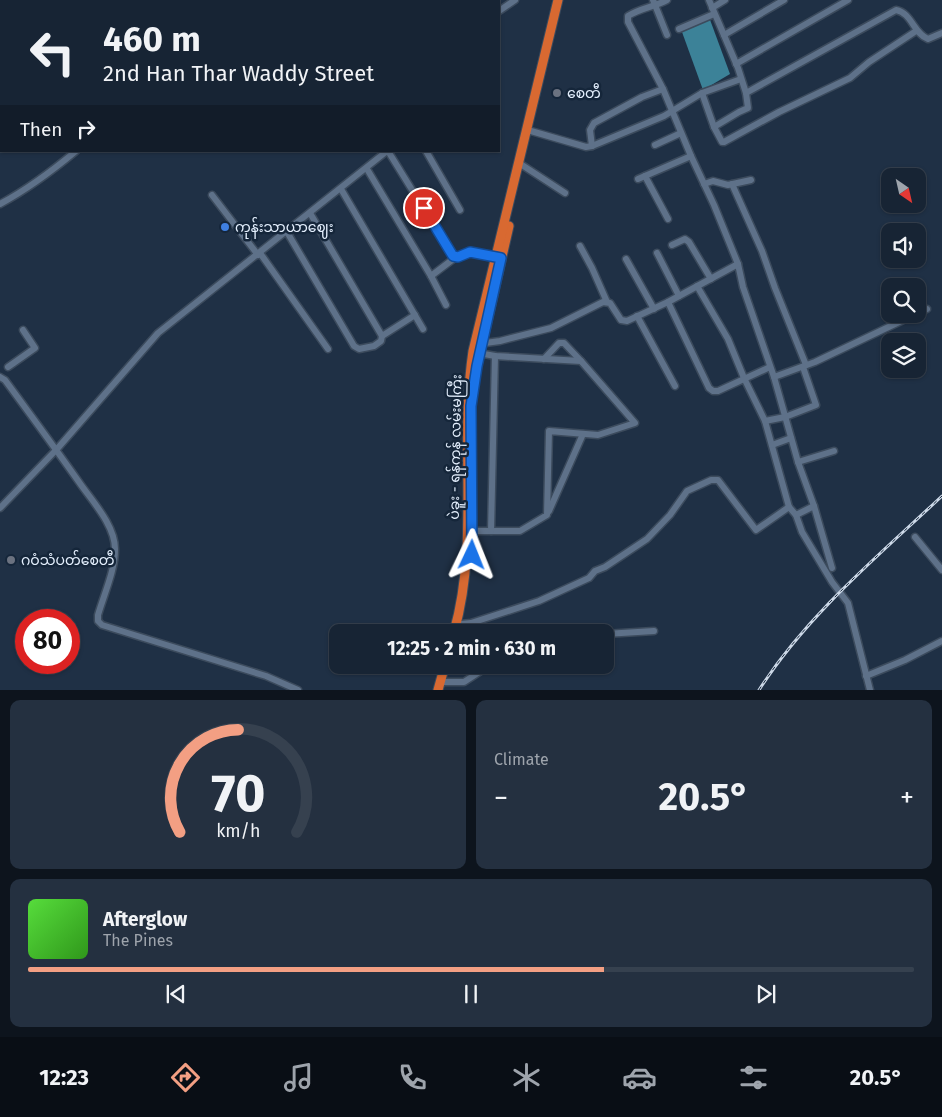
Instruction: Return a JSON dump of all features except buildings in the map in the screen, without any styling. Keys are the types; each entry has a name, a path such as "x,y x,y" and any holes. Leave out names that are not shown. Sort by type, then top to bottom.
{"highway":[{"name":"ပဲခူး - ရန်ကုန် လမ်းမကြီး","path":"461,624 471,574 467,406 469,378 478,347 558,0"},
{"name":"ပဲခူး - ရန်ကုန် လမ်းမကြီး","path":"498,258 563,0"},
{"name":"ပဲခူး - ရန်ကုန် လမ်းမကြီး","path":"456,624 466,574 470,531"},
{"path":"442,686 447,674"}],"street":[{"path":"500,10 515,0"},
{"path":"666,0 637,10 628,16 628,22 662,89 738,264 748,304 774,377 798,462 814,506 832,568"},
{"path":"709,0 736,64 746,93 748,108 714,128"},
{"path":"679,29 713,11 725,0"},
{"path":"724,35 784,0"},
{"path":"736,64 848,0"},
{"path":"654,3 667,35"},
{"path":"746,93 896,10 902,11 907,15 916,31 928,40 942,33"},
{"path":"702,93 714,128 722,142 724,142 779,112 850,78 869,62 916,31"},
{"path":"531,131 586,147 592,146 664,116 702,93 741,79"},
{"path":"592,146 590,130 594,123 642,97 662,89"},
{"path":"655,145 681,133"},
{"path":"0,204 50,173 75,152"},
{"path":"0,508 56,449 158,333 367,169 386,152"},
{"path":"388,152 453,256 456,257"},
{"path":"427,152 460,210"},
{"path":"638,179 691,156"},
{"path":"522,165 565,194"},
{"path":"367,169 432,276 446,305"},
{"path":"646,176 668,219"},
{"path":"704,184 714,181 722,184 732,184 751,180"},
{"path":"732,184 762,251 805,366 816,405 785,417 765,421"},
{"path":"341,189 423,329"},
{"path":"212,195 259,254 328,349"},
{"path":"310,213 382,336"},
{"path":"287,232 354,346 359,349 374,346 381,341 382,336 415,315"},
{"path":"672,245 684,239 689,242 711,279"},
{"path":"580,246 607,302 621,320 627,321 668,302 738,264"},
{"path":"432,276 456,257 470,252 498,258"},
{"path":"657,253 679,296"},
{"path":"626,259 654,309"},
{"path":"697,286 728,340 765,421 789,507 796,515 802,532 832,582 848,603 870,690"},
{"path":"478,347 551,328 607,302"},
{"path":"668,302 709,388 713,391 718,391 770,367"},
{"path":"637,316 675,386"},
{"path":"774,377 805,366 896,323"},
{"path":"23,330 35,348 8,366 2,378 56,449 106,521 113,535 115,547 114,561 98,615 98,621 102,625 266,676 298,690"},
{"path":"544,359 560,343 564,342 635,423 598,436 549,430 547,515"},
{"path":"478,347 495,356 581,361"},
{"path":"491,531 495,356"},
{"path":"470,531 520,531 547,515 583,434"},
{"path":"772,444 791,438"},
{"path":"798,462 834,451"},
{"path":"469,624 528,605 589,578 595,571 605,567 647,539 670,515 687,491 710,480 718,480 756,530 789,507"},
{"path":"796,515 814,506"},
{"path":"915,537 942,570"},
{"path":"614,633 654,631"},
{"path":"866,676 905,660 942,641"},
{"path":"442,686 464,682 476,674"}],"water":[{"path":"709,17 730,74 703,90 682,32"}],"railway":[{"path":"759,690 799,636 821,611 844,587 942,496"}],"place":[{"name":"စေတီ","path":"557,93"},
{"name":"ကုန်းသာယာဈေး","path":"225,227"},
{"name":"ဂဝံသံပတ်စေတီ","path":"11,560"}],"route":[{"path":"424,208 453,256 458,257 470,252 501,258 474,378 471,406 472,555"}]}
